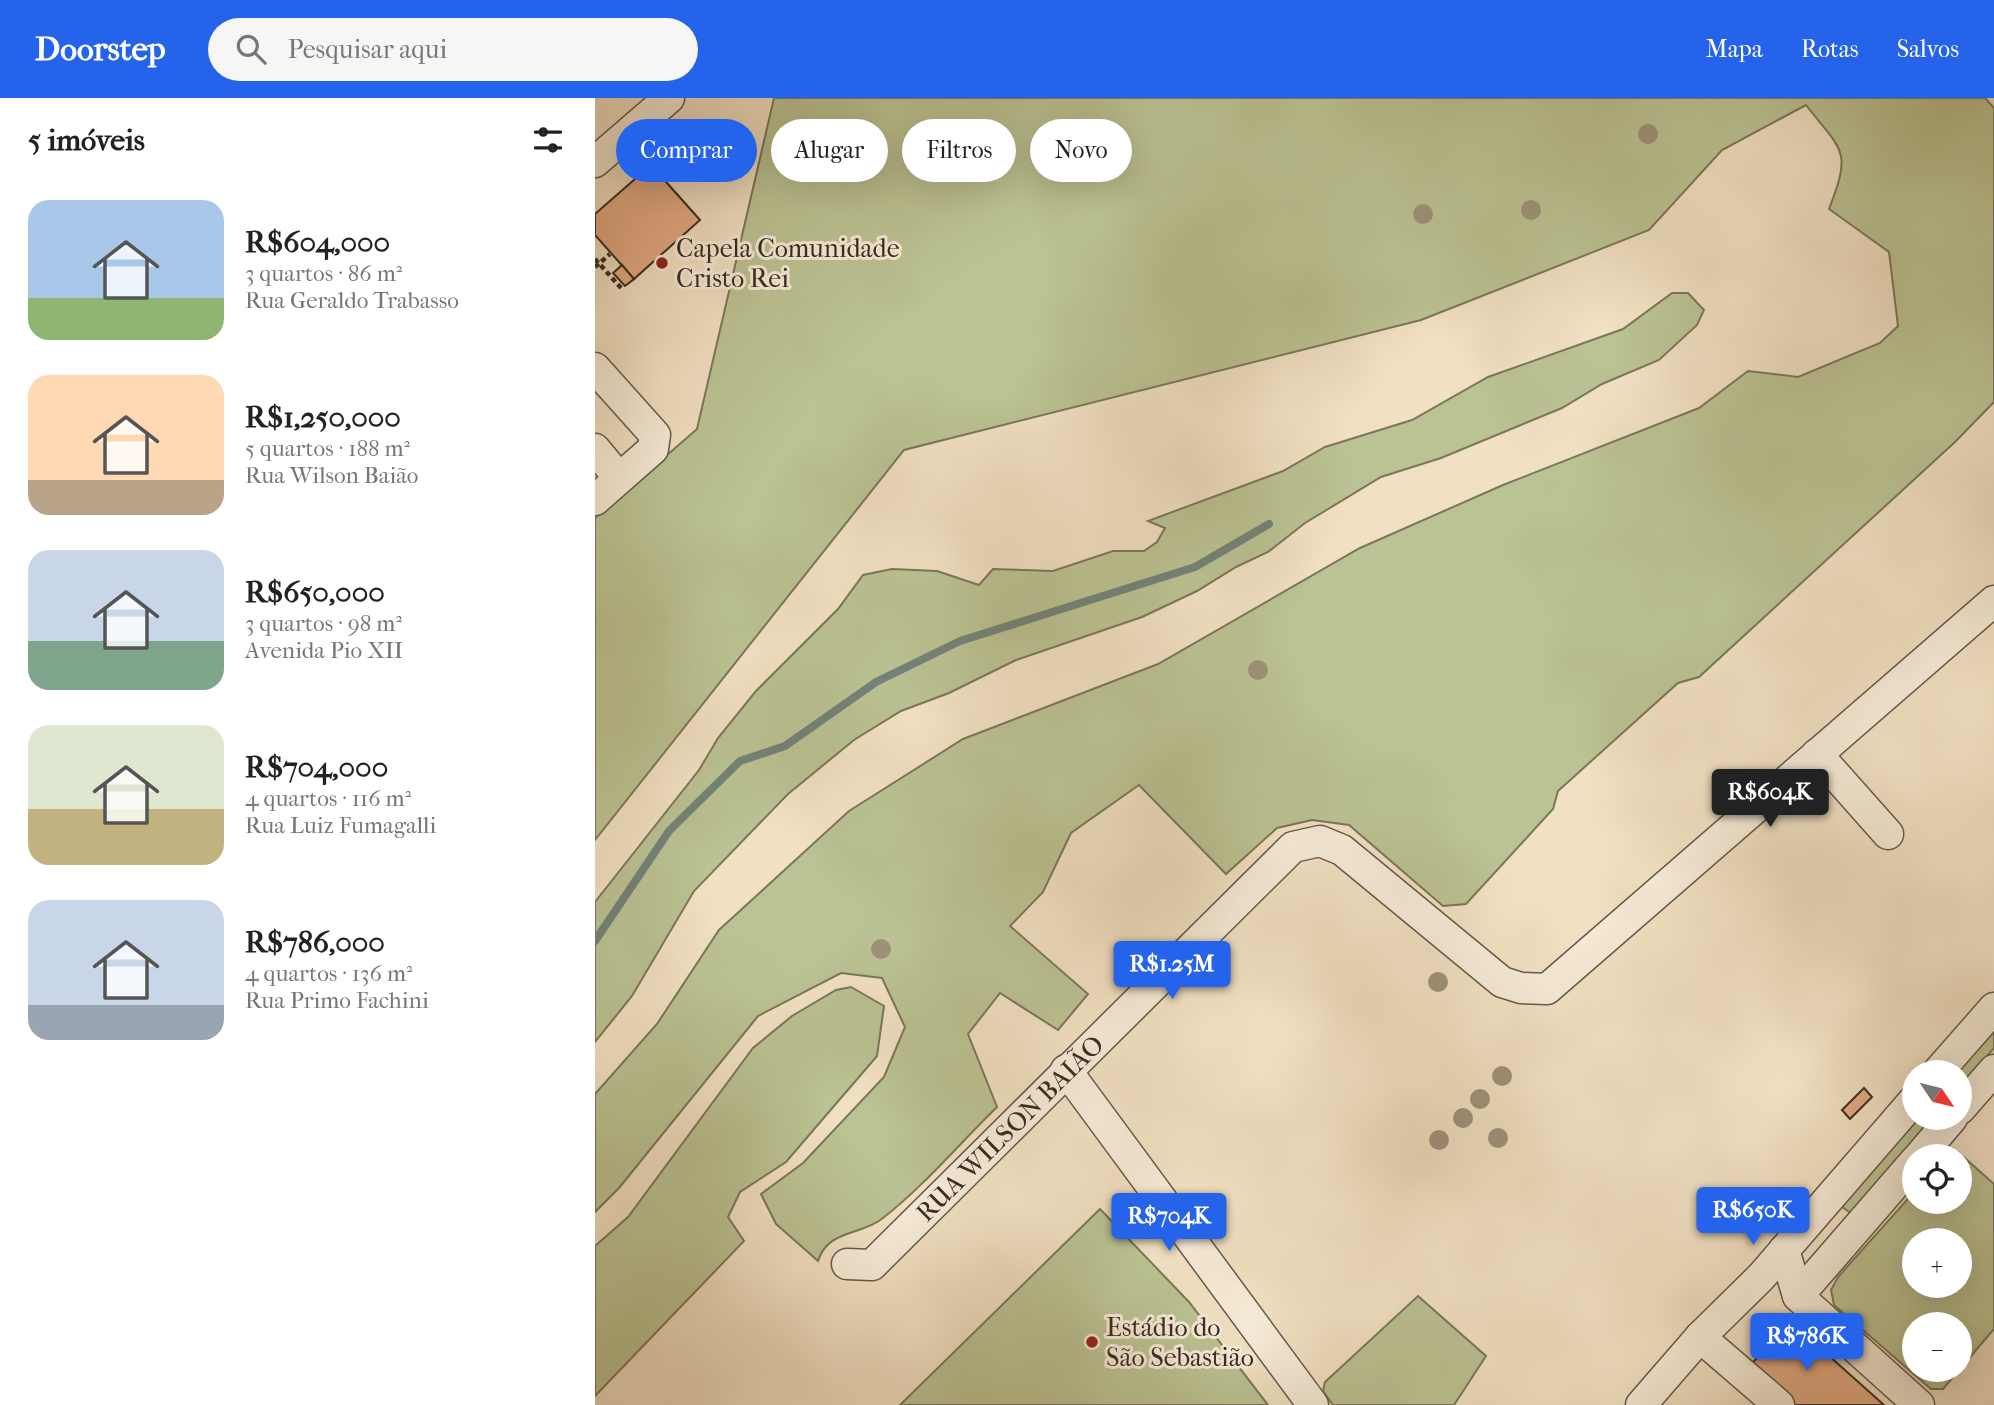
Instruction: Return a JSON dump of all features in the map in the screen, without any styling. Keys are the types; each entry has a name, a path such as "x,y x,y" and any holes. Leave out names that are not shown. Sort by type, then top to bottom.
{"street":[{"path":"595,162 669,98"},
{"path":"595,368 656,435 653,449 595,500"},
{"path":"595,449 619,478"},
{"path":"1888,834 1817,754 1994,601"},
{"name":"RUA WILSON BAIÃO","path":"847,1264 872,1265 1293,847 1320,841 1342,850 1502,982 1521,988 1547,989 1817,754"},
{"path":"1948,1060 1994,1008"},
{"path":"1066,1070 1313,1405"},
{"path":"1972,1095 1994,1070"},
{"path":"1641,1405 1700,1338 1761,1277 1902,1114"},
{"path":"1930,1144 1942,1130"},
{"path":"1798,1296 1902,1176"},
{"path":"1784,1250 1798,1296"},
{"path":"1761,1277 1798,1296 1919,1405"},
{"path":"1700,1338 1779,1405"}],"path":[{"path":"610,254 596,263 622,289"}],"green space":[{"path":"774,98 1985,98 1994,108 1994,402 1955,442 1699,677 1678,683 1558,791 1553,809 1466,904 1443,906 1349,825 1312,820 1277,828 1226,874 1139,785 1071,833 1043,892 1010,926 1088,994 1058,1030 1000,993 968,1034 997,1107 898,1206 874,1224 829,1243 818,1261 776,1224 761,1194 803,1163 884,1077 905,1027 882,978 841,973 758,1016 619,1188 595,1212 595,1094 657,1024 719,930 849,811 963,739 1158,664 1360,548 1503,485 1699,408 1748,371 1798,377 1880,343 1898,326 1889,252 1829,209 1840,174 1840,152 1806,105 1722,150 1649,230 1421,320 904,450 595,840 595,518 697,429 754,182 757,182 757,171"},
{"path":"1672,293 1688,293 1704,310 1697,325 1659,360 1602,384 1562,408 1441,458 1381,477 1305,523 1268,552 1236,567 1197,591 1142,617 1016,660 949,693 901,711 854,740 788,794 694,891 632,996 595,1042 595,902 699,770 718,738 756,691 838,609 863,575 892,569 937,571 979,585 993,569 1053,571 1113,551 1144,551 1157,542 1165,528 1148,521 1283,471 1325,447 1412,420 1488,377 1623,329"},
{"path":"851,987 884,1006 877,1056 786,1162 740,1192 728,1217 744,1241 595,1396 595,1246 628,1217 753,1048 792,1016 836,990"},
{"path":"1994,1023 1994,1048 1972,1074 1972,1060 1962,1060"},
{"path":"1904,1130 1924,1130 1912,1144 1902,1144 1902,1155 1852,1214 1838,1204"},
{"path":"1972,1164 1994,1184 1994,1329 1972,1355 1972,1312 1902,1312 1902,1364 1834,1305 1831,1290 1838,1277 1902,1205 1902,1214 1972,1214"},
{"name":"Estádio do São Sebastião","path":"1100,1209 1189,1302 1268,1405 900,1405"},
{"path":"1418,1296 1486,1356 1454,1405 1333,1405 1323,1391 1325,1382"},
{"path":"1923,1382 1949,1382 1943,1389 1931,1389"}],"building":[{"path":"632,182 666,182 700,220 634,279 595,235 595,214"},
{"path":"622,265 634,279 625,286 613,273"},
{"path":"1864,1088 1872,1097 1850,1119 1842,1110"},
{"path":"1790,1321 1884,1405 1794,1405 1746,1370"}],"waterway":[{"path":"595,941 669,831 740,761 785,746 876,682 960,641 1195,567 1269,524"}],"place":[{"name":"Capela Comunidade Cristo Rei","path":"662,263"},
{"name":"Estádio do São Sebastião","path":"1092,1342"}]}
